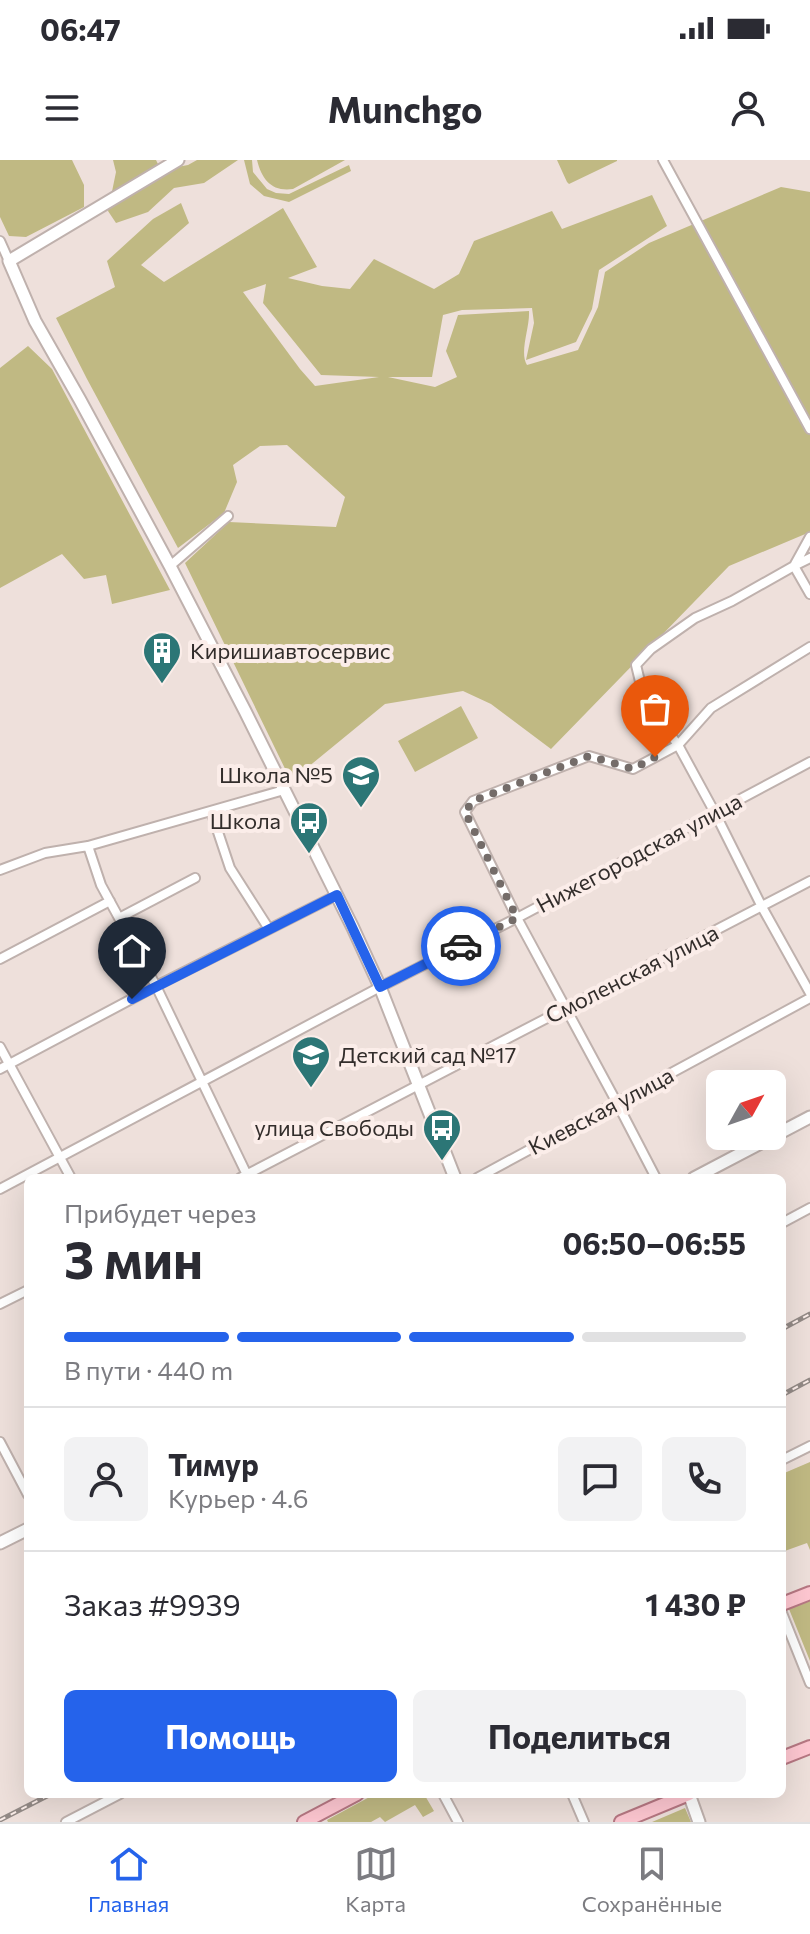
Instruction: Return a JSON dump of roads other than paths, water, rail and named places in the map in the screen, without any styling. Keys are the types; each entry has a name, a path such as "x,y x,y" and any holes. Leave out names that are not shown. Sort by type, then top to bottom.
{"main road":[{"path":"786,1602 810,1593"},
{"path":"786,1756 810,1747"},
{"path":"311,1820 350,1798"},
{"path":"621,1822 679,1798"}],"street":[{"path":"663,160 810,429"},
{"path":"9,261 171,162"},
{"path":"0,241 35,321 170,566 337,895 380,987 453,1174"},
{"path":"170,566 228,516"},
{"path":"794,566 810,537"},
{"path":"810,558 695,618 651,649 636,665 644,698 678,745 810,996"},
{"path":"794,566 810,594"},
{"path":"654,1174 517,918 465,812 473,801 589,756 633,769 678,745 711,708 810,647"},
{"name":"Нижегородская улица","path":"29,1174 810,762"},
{"path":"0,870 45,853 88,846 284,790"},
{"path":"211,811 230,868 269,929"},
{"path":"88,846 101,885 156,986 244,1174"},
{"path":"119,918 195,878"},
{"name":"Смоленская улица","path":"251,1174 810,881"},
{"path":"0,1069 337,895"},
{"path":"0,959 110,901"},
{"name":"Киевская улица","path":"484,1174 810,996"},
{"path":"0,1047 69,1174"},
{"path":"702,1174 810,1117"},
{"name":"Нижегородская улица","path":"0,1189 24,1177"},
{"path":"786,1221 810,1208"},
{"path":"0,1304 24,1292"},
{"path":"0,1442 24,1487"},
{"path":"786,1458 810,1446"},
{"path":"1,1542 24,1531"},
{"path":"786,1623 810,1683"},
{"path":"66,1822 112,1798"},
{"path":"445,1798 458,1822"},
{"path":"574,1798 584,1822"},
{"path":"690,1798 699,1822"}],"railway":[{"path":"786,1327 810,1314"},
{"path":"786,1393 810,1380"},
{"path":"0,1820 43,1798"}],"place":[{"name":"Киришиавтосервис","path":"162,685"},
{"name":"Школа №5","path":"361,809"},
{"name":"Школа","path":"309,855"},
{"name":"Детский сад №17","path":"311,1089"},
{"name":"улица Свободы","path":"442,1162"}]}
